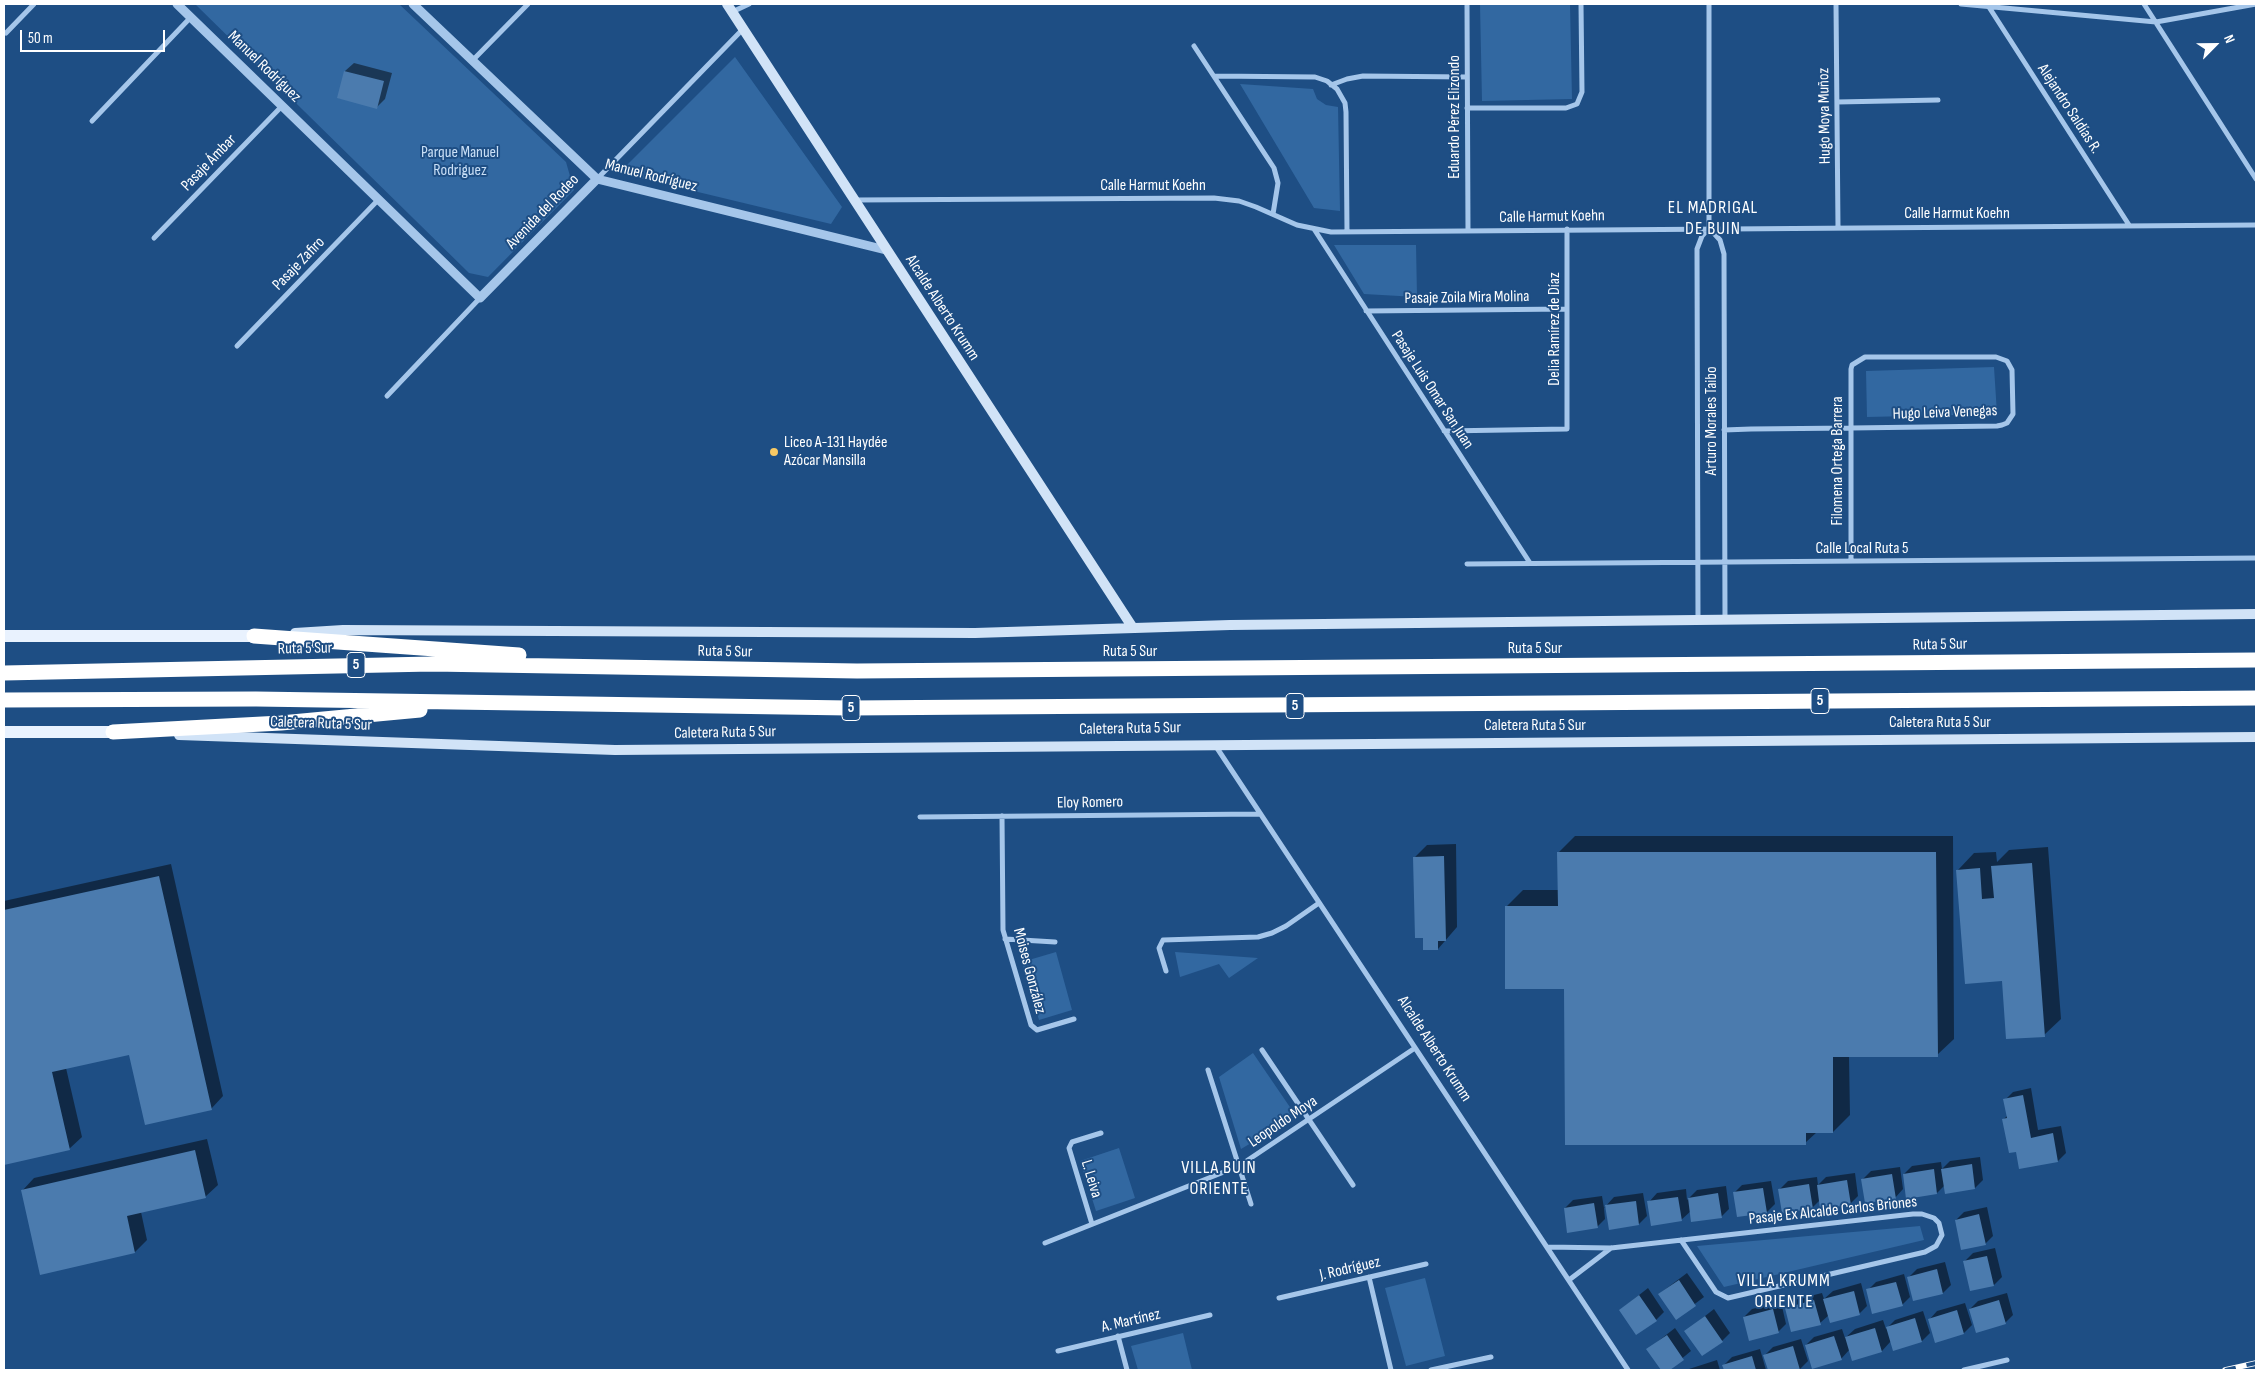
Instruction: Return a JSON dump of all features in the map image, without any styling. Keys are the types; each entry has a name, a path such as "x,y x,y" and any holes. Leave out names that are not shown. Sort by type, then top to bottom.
{"highway":[{"path":"254,636 652,668"},
{"name":"Ruta 5 Sur","path":"4,673 432,664 857,672 2256,660"},
{"name":"5","path":"4,700 256,699 868,708 2256,698"},
{"path":"113,732 281,723 494,702"}],"main road":[{"name":"Alcalde Alberto Krumm","path":"729,8 1133,628"},
{"path":"4,636 254,636 343,630 874,634 1133,628 2256,614"},
{"name":"Caletera Ruta 5 Sur","path":"4,732 113,732 563,750 2256,737"}],"street":[{"path":"6,33 34,4"},
{"name":"Manuel Rodríguez","path":"177,4 480,298"},
{"name":"Manuel Rodríguez","path":"413,4 596,179 886,250"},
{"path":"472,61 528,4"},
{"path":"729,8 749,4"},
{"name":"Eduardo Pérez Elizondo","path":"1466,4 1468,230"},
{"path":"1467,108 1566,108 1577,104 1582,96 1581,4"},
{"name":"Arturo Morales Taibo","path":"1698,620 1697,249 1702,236 1709,228 1709,4"},
{"name":"Hugo Moya Muñoz","path":"1836,4 1838,227"},
{"path":"1961,4 2156,22 2256,4"},
{"path":"2144,4 2256,179"},
{"name":"Alejandro Saldías R.","path":"1987,5 2129,225"},
{"path":"92,121 191,17"},
{"name":"Avenida del Rodeo","path":"387,396 743,29"},
{"path":"1194,46 1274,168 1278,183 1273,214"},
{"path":"1214,76 1309,76 1322,79 1331,84 1341,96 1346,112 1347,232"},
{"path":"1331,84 1347,78 1363,76 1467,77"},
{"path":"1837,102 1938,100"},
{"name":"Pasaje Ámbar","path":"154,238 282,106"},
{"name":"Calle Harmut Koehn","path":"854,200 1214,198 1239,201 1297,225 1314,229 1347,232 2256,225"},
{"name":"Pasaje Zafiro","path":"238,346 379,199"},
{"name":"Arturo Morales Taibo","path":"1709,228 1720,240 1724,254 1725,620"},
{"name":"Pasaje Luis Omar San Juan","path":"1314,229 1530,563"},
{"name":"Delia Ramírez de Díaz","path":"1444,431 1567,429 1567,230"},
{"name":"Pasaje Zoila Mira Molina","path":"1366,311 1567,309"},
{"name":"Hugo Leiva Venegas","path":"1724,430 1997,426 2007,423 2013,414 2012,370 2007,361 2002,358 1864,357 1855,361"},
{"name":"Filomena Ortega Barrera","path":"1851,561 1851,369 1855,361"},
{"name":"Calle Local Ruta 5","path":"1467,564 2256,558"},
{"name":"Alcalde Alberto Krumm","path":"1214,744 1628,1370"},
{"name":"Eloy Romero","path":"920,817 1260,814"},
{"name":"Moises González","path":"1002,816 1003,920 1005,939 1032,1028 1039,1030 1074,1019"},
{"path":"1166,971 1159,948 1163,940 1258,937 1286,926 1319,903"},
{"path":"1005,939 1055,942"},
{"name":"Leopoldo Moya","path":"1045,1243 1239,1166 1415,1048"},
{"path":"1262,1050 1353,1185"},
{"path":"1208,1070 1251,1204"},
{"name":"L. Leiva","path":"1092,1224 1069,1148 1072,1142 1101,1133"},
{"name":"Pasaje Ex Alcalde Carlos Briones","path":"1547,1246 1611,1248 1681,1240 1922,1214 1934,1218 1939,1223 1942,1235 1936,1246 1925,1252 1728,1298 1716,1292 1681,1240"},
{"path":"1568,1280 1611,1248"},
{"name":"J. Rodríguez","path":"1279,1298 1426,1264"},
{"path":"1368,1277 1391,1370"},
{"name":"A. Martínez","path":"1058,1351 1210,1315"},
{"path":"1118,1336 1127,1370"},
{"path":"1431,1370 1491,1357"},
{"path":"1964,1370 2007,1360"}],"green space":[{"name":"Parque Manuel Rodriguez","path":"195,4 399,4 566,162 574,190 488,277 469,273"},
{"path":"1480,4 1570,4 1572,99 1482,101"},
{"path":"735,57 842,207 831,224 619,173"},
{"path":"1240,84 1313,89 1317,99 1326,105 1338,107 1340,211 1314,208"},
{"path":"1334,245 1416,245 1417,297 1364,294"},
{"path":"1994,367 1997,414 1867,417 1866,371"},
{"path":"1056,952 1072,1010 1039,1020 1022,962"},
{"path":"1175,952 1258,958 1229,978 1219,964 1180,977"},
{"path":"1253,1053 1296,1116 1241,1149 1219,1077"},
{"path":"1119,1148 1135,1198 1096,1211 1080,1161"},
{"path":"1920,1226 1924,1240 1724,1287 1697,1246"},
{"path":"1425,1278 1445,1356 1406,1366 1385,1288"},
{"path":"1183,1333 1192,1370 1138,1370 1131,1346"}],"building":[{"path":"344,71 384,81 377,109 337,98"},
{"path":"1557,852 1936,852 1938,1057 1833,1057 1833,1133 1806,1133 1806,1145 1565,1145 1564,989 1505,989 1505,906 1558,906"},
{"path":"1444,856 1446,941 1438,941 1438,950 1423,950 1423,938 1415,938 1413,857"},
{"path":"2032,863 2045,1037 2006,1039 2002,981 1965,984 1956,870 1980,868 1982,899 1994,898 1991,866"},
{"path":"159,876 212,1110 145,1125 129,1055 52,1072 70,1150 4,1165 4,910"},
{"path":"2023,1095 2031,1138 2053,1133 2058,1162 2019,1169 2016,1152 2009,1153 2002,1119 2007,1118 2003,1099"},
{"path":"195,1150 206,1198 127,1216 135,1253 40,1275 21,1190"},
{"path":"1972,1164 1975,1189 1945,1194 1941,1169"},
{"path":"1934,1169 1937,1194 1906,1199 1903,1174"},
{"path":"1892,1174 1896,1199 1865,1203 1861,1179"},
{"path":"1847,1180 1851,1205 1820,1209 1817,1185"},
{"path":"1809,1184 1813,1209 1782,1213 1778,1189"},
{"path":"1763,1188 1767,1213 1737,1217 1733,1192"},
{"path":"1718,1193 1722,1218 1691,1222 1688,1198"},
{"path":"1678,1197 1682,1221 1651,1226 1647,1201"},
{"path":"1636,1201 1639,1225 1609,1230 1605,1205"},
{"path":"1594,1203 1598,1228 1567,1233 1564,1208"},
{"path":"1979,1214 1986,1245 1961,1250 1955,1220"},
{"path":"1987,1256 1994,1286 1970,1291 1963,1261"},
{"path":"1937,1269 1943,1294 1913,1301 1907,1277"},
{"path":"1679,1280 1696,1306 1676,1320 1658,1294"},
{"path":"1896,1282 1903,1306 1872,1314 1866,1289"},
{"path":"1854,1291 1860,1315 1830,1323 1823,1299"},
{"path":"1639,1295 1657,1321 1636,1335 1619,1310"},
{"path":"1814,1300 1821,1325 1791,1332 1785,1308"},
{"path":"1999,1300 2006,1324 1976,1333 1969,1309"},
{"path":"1773,1309 1779,1333 1749,1341 1743,1317"},
{"path":"1957,1310 1964,1334 1935,1343 1928,1319"},
{"path":"1705,1316 1723,1342 1702,1356 1684,1331"},
{"path":"1915,1318 1922,1342 1893,1351 1886,1327"},
{"path":"1875,1328 1882,1352 1852,1361 1845,1337"},
{"path":"1667,1335 1684,1360 1670,1370 1661,1370 1646,1349"},
{"path":"1834,1336 1842,1360 1812,1369 1805,1345"},
{"path":"1793,1346 1800,1370 1768,1370 1763,1355"},
{"path":"1752,1356 1756,1370 1724,1370 1722,1365"}],"railway":[{"path":"2225,1370 2256,1363"}],"place":[{"name":"Liceo A-131 Haydée Azócar Mansilla","path":"774,452"}],"district":[{"name":"EL MADRIGAL DE BUIN","path":"1713,218"},
{"name":"VILLA BUIN ORIENTE","path":"1219,1178"},
{"name":"VILLA KRUMM ORIENTE","path":"1784,1291"}]}
